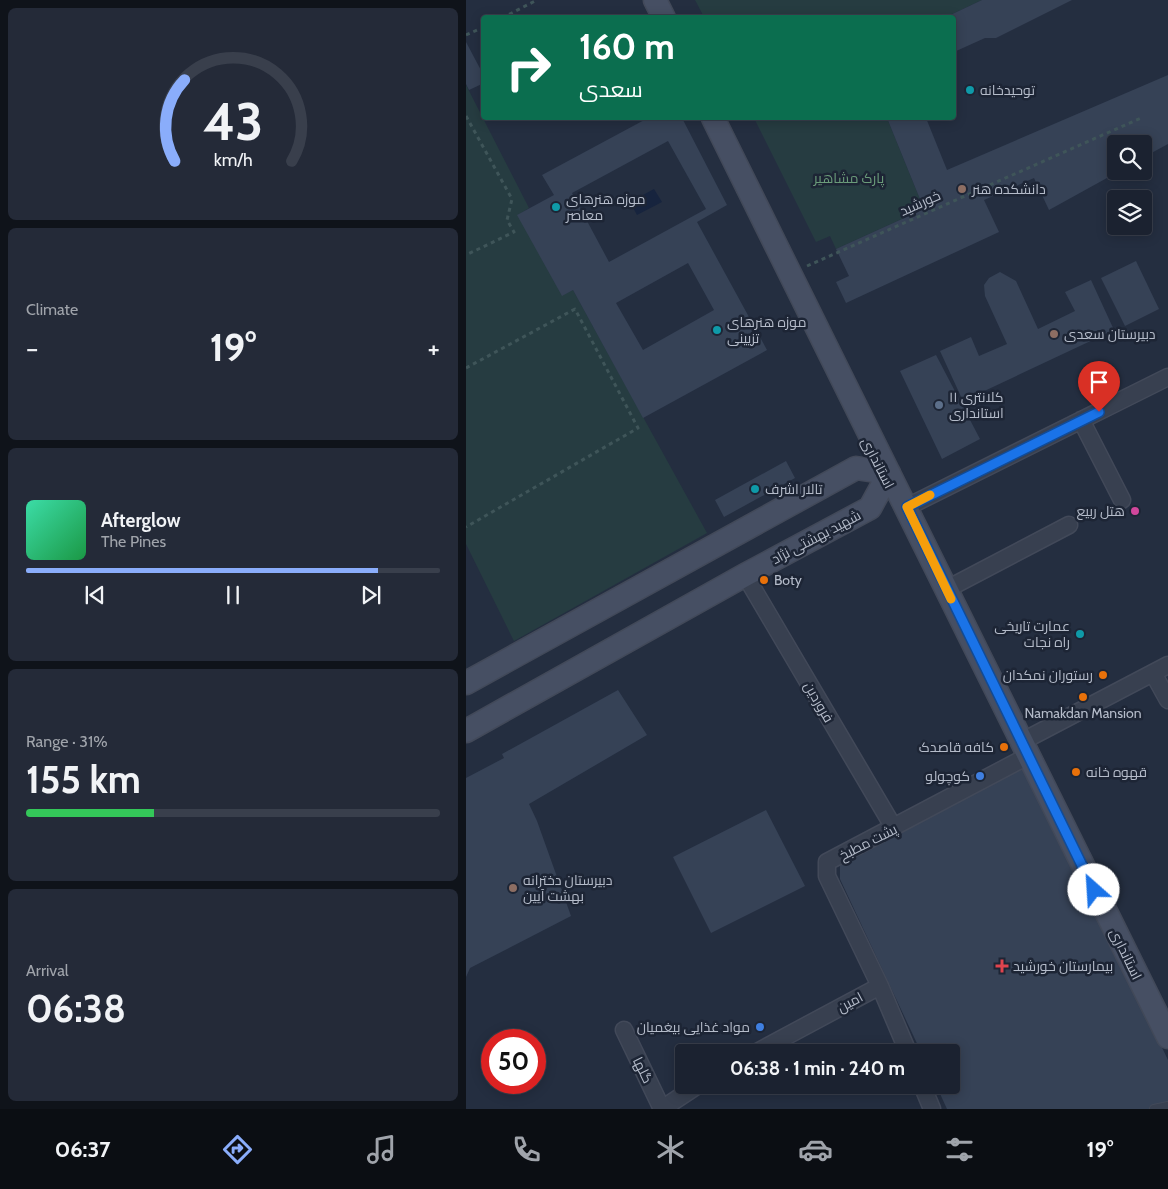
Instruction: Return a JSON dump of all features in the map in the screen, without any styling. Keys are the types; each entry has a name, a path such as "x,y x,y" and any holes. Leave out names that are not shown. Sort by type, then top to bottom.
{"main road":[{"path":"655,0 662,15"},
{"name":"استانداری","path":"714,120 907,507 1024,753 1166,1040"},
{"path":"466,683 856,468 889,473"},
{"name":"شهید بهشتی نژاد","path":"466,731 745,575 870,508 889,473"}],"street":[{"path":"907,507 1168,377"},
{"path":"1081,420 1122,500"},
{"path":"946,589 1070,525"},
{"name":"فروردین","path":"745,575 894,828"},
{"name":"پشت مطبخ","path":"880,986 826,876 825,868 827,862 894,828 1024,753 1161,669"},
{"path":"1161,669 1168,700"},
{"name":"امین","path":"772,1044 880,986 905,1044"},
{"name":"گلها","path":"624,1030 662,1109"},
{"path":"662,1109 684,1094"},
{"path":"926,1094 932,1109"}],"lane":[{"path":"647,0 654,15"},
{"name":"استانداری","path":"707,120 1024,753"},
{"path":"1154,1109 1168,1106"}],"path":[{"path":"508,15 537,0"},
{"path":"466,35 481,28"},
{"path":"466,116 512,198 507,220 514,232 466,255"},
{"name":"خورشید","path":"790,273 1141,118"},
{"path":"466,368 575,309 638,428 466,527"}],"green space":[{"path":"695,0 982,0 950,15 703,15"},
{"path":"466,85 481,114 481,120 484,120 529,208 518,215 562,295 573,290 707,533 514,641 466,544"},
{"name":"پارک مشاهیر","path":"755,120 888,120 924,209 836,249 830,236 816,242"}],"water":[{"path":"654,189 662,202 637,215 630,202"}],"building":[{"path":"982,0 1072,0 996,38 985,38 956,51 956,15 950,15"},
{"path":"466,42 481,70 481,84 469,90 466,84"},
{"name":"دانشکده هنر","path":"1168,75 1168,144 1152,153 1152,135 1107,135 1107,178 1049,210 1034,178 984,200 999,232 846,303 836,282 849,276 836,249 924,209 888,120 927,120 947,170"},
{"path":"644,120 683,120 727,205 697,222 767,350 643,418 573,290 562,296 517,215 554,195 542,175","holes":["668,141 706,209 609,262 572,193","688,263 714,310 643,350 616,303"]},
{"path":"1136,261 1159,309 1125,326 1101,278"},
{"name":"دبیرستان سعدی","path":"1000,272 1016,281 1038,329 1075,311 1065,292 1091,280 1114,330 963,401 940,351 971,337 979,356 1007,344 985,296 984,285 989,278"},
{"name":"کلانتری ۱۱ استانداری","path":"936,355 980,439 942,459 900,371"},
{"name":"تالار اشرف","path":"786,461 795,478 724,517 715,500"},
{"path":"618,690 647,735 529,804 537,821 571,916 470,968 466,977 466,778 504,758 502,754"},
{"name":"بیمارستان خورشید","path":"1027,766 1168,1060 1168,1109 947,1109 940,1094 960,1094 960,1044 917,1044 840,879 840,865 896,833"},
{"path":"766,810 805,886 711,933 673,857"}],"slow traffic":[{"path":"930,495 907,507 951,599"}],"place":[{"name":"توحیدخانه","path":"970,90"},
{"name":"دانشکده هنر","path":"962,189"},
{"name":"موزه هنرهای معاصر","path":"556,207"},
{"name":"موزه هنرهای تزیینی","path":"717,330"},
{"name":"دبیرستان سعدی","path":"1054,334"},
{"name":"کلانتری ۱۱ استانداری","path":"939,405"},
{"name":"تالار اشرف","path":"755,489"},
{"name":"هتل ربیع","path":"1135,511"},
{"name":"Boty","path":"764,580"},
{"name":"عمارت تاریخی راه نجات","path":"1080,634"},
{"name":"رستوران نمکدان","path":"1103,675"},
{"name":"Namakdan Mansion","path":"1083,697"},
{"name":"کافه قاصدک","path":"1004,747"},
{"name":"قهوه خانه","path":"1076,772"},
{"name":"کوچولو","path":"980,776"},
{"name":"دبیرستان دخترانه بهشت آیین","path":"513,888"},
{"name":"بیمارستان خورشید","path":"1002,966"},
{"name":"مواد غذایی بیغمیان","path":"760,1027"}],"route":[{"path":"1094,890 907,507 1099,412"}]}
